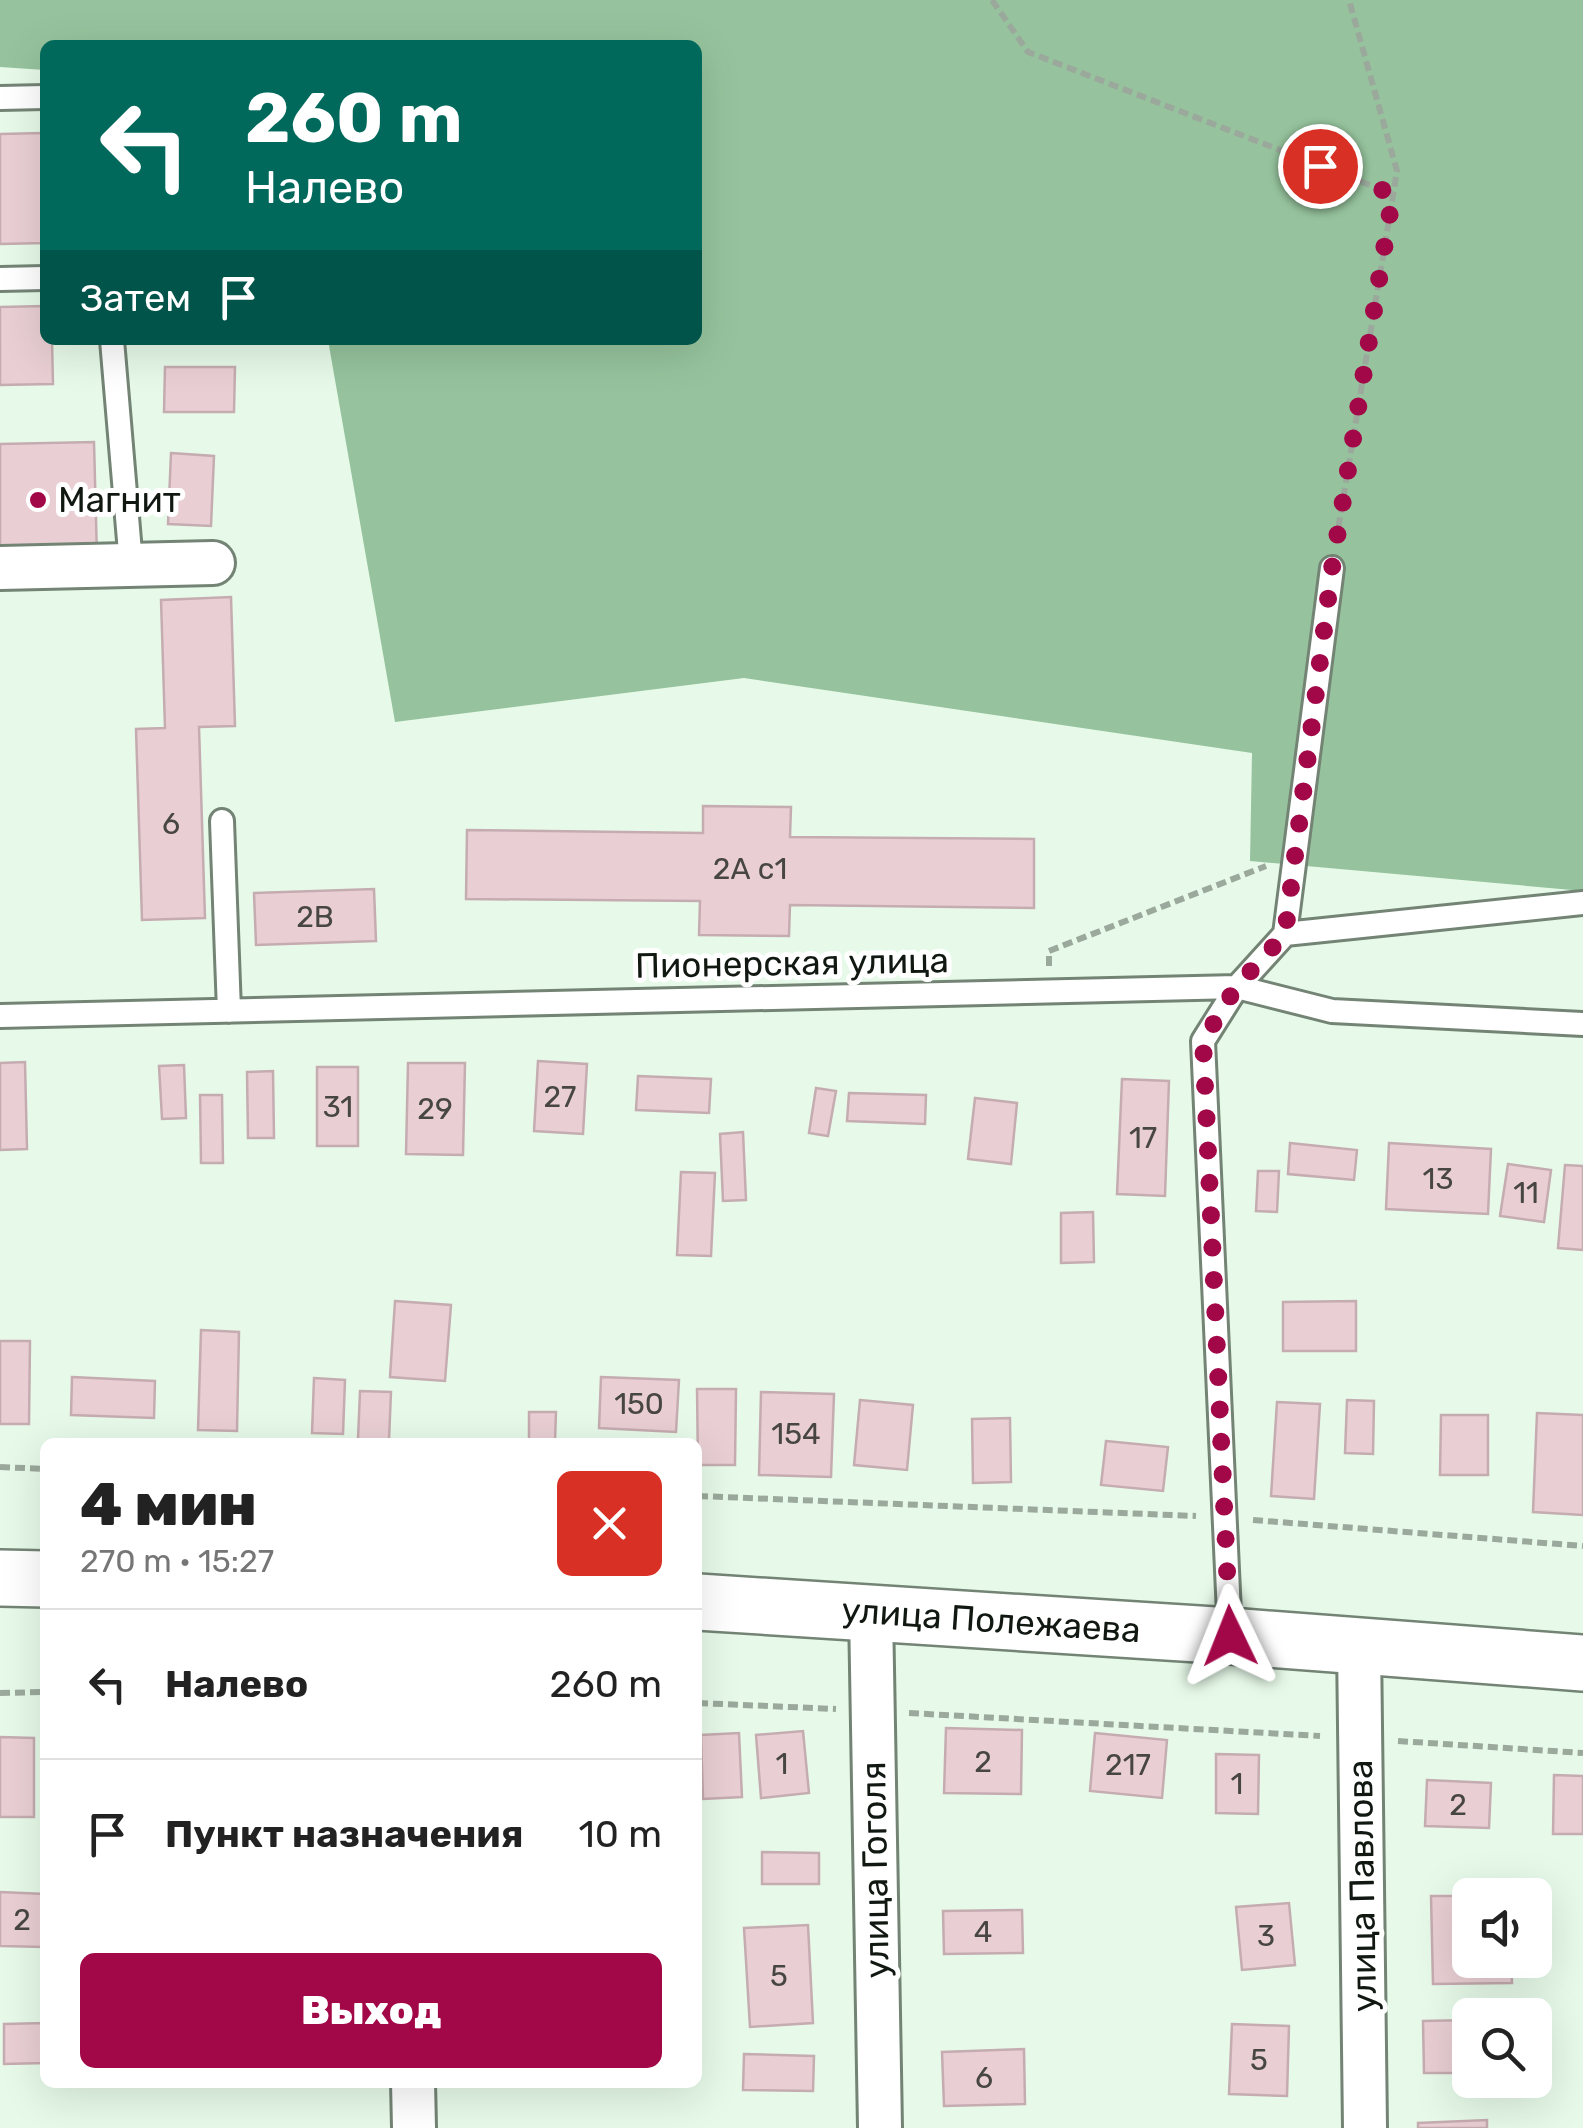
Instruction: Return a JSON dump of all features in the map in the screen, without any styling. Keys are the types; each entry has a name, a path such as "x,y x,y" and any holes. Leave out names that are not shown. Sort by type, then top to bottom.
{"main road":[{"path":"0,1578 40,1579"},
{"name":"улица Полежаева","path":"702,1602 1583,1663"}],"street":[{"path":"0,568 213,563"},
{"name":"улица Гоголя","path":"871,1611 880,2128"},
{"name":"улица Павлова","path":"1360,1645 1365,2128"},
{"path":"413,2088 414,2128"}],"lane":[{"path":"0,98 40,97"},
{"path":"0,279 40,278"},
{"path":"112,345 131,564"},
{"path":"1230,1636 1203,1041 1236,987 1285,934 1332,568"},
{"path":"222,821 229,1010"},
{"path":"1285,934 1583,902"},
{"name":"Пионерская улица","path":"0,1016 1236,987 1332,1011 1583,1024"}],"path":[{"path":"992,0 1028,52 1393,194"},
{"path":"1332,568 1397,171 1349,0"},
{"path":"1049,992 1049,952 1296,854"},
{"path":"0,1467 40,1469"},
{"path":"702,1496 1225,1517 1583,1546"},
{"path":"0,1693 40,1692"},
{"path":"702,1702 1583,1753"}],"green space":[{"path":"0,0 1583,0 1583,891 1250,861 1252,753 744,678 395,722 329,345 702,345 702,40 40,40 40,70 0,67"}],"building":[{"path":"40,133 40,243 0,244 0,134"},
{"path":"40,306 40,345 52,345 53,384 0,385 0,307"},
{"path":"165,367 235,367 234,412 164,412"},
{"path":"94,442 97,557 0,560 0,444"},
{"path":"171,453 214,456 211,526 168,524"},
{"path":"231,597 235,726 199,727 205,918 142,920 136,729 165,728 161,600"},
{"path":"703,806 791,807 790,837 1034,839 1034,908 790,905 789,936 699,935 700,901 466,899 467,830 703,833"},
{"path":"374,889 376,941 256,945 254,893"},
{"path":"538,1061 587,1064 583,1134 534,1131"},
{"path":"25,1062 27,1149 0,1150 0,1063"},
{"path":"408,1063 465,1063 463,1155 406,1154"},
{"path":"184,1065 186,1118 162,1119 159,1066"},
{"path":"317,1067 358,1067 358,1146 317,1146"},
{"path":"273,1071 274,1138 248,1138 247,1072"},
{"path":"638,1076 711,1079 709,1113 636,1110"},
{"path":"1122,1079 1169,1081 1165,1196 1117,1194"},
{"path":"816,1088 836,1091 828,1136 809,1133"},
{"path":"849,1093 926,1095 925,1124 847,1121"},
{"path":"200,1095 222,1095 223,1163 201,1163"},
{"path":"975,1098 1017,1103 1011,1164 968,1159"},
{"path":"743,1132 746,1200 723,1201 720,1134"},
{"path":"1290,1143 1357,1150 1354,1180 1288,1174"},
{"path":"1389,1143 1491,1149 1488,1214 1386,1209"},
{"path":"1508,1164 1551,1170 1544,1222 1500,1216"},
{"path":"1565,1165 1583,1166 1583,1250 1558,1248"},
{"path":"1258,1171 1279,1171 1277,1212 1256,1211"},
{"path":"681,1172 715,1173 711,1256 677,1255"},
{"path":"1093,1212 1094,1262 1061,1263 1061,1213"},
{"path":"395,1301 451,1305 445,1381 390,1377"},
{"path":"1356,1301 1356,1351 1283,1351 1283,1302"},
{"path":"201,1330 239,1332 237,1431 198,1430"},
{"path":"0,1341 30,1341 29,1424 0,1424"},
{"path":"72,1377 155,1381 154,1418 71,1415"},
{"path":"601,1377 679,1380 676,1432 599,1428"},
{"path":"314,1378 345,1380 343,1434 312,1433"},
{"path":"697,1389 736,1389 735,1465 702,1465 702,1438 698,1438"},
{"path":"360,1391 391,1392 389,1438 358,1438"},
{"path":"761,1392 834,1394 831,1477 759,1475"},
{"path":"860,1400 913,1405 907,1470 854,1465"},
{"path":"1347,1400 1374,1401 1373,1454 1345,1453"},
{"path":"1277,1402 1320,1404 1314,1499 1271,1496"},
{"path":"529,1412 556,1412 555,1438 529,1438"},
{"path":"1537,1413 1583,1415 1583,1515 1533,1512"},
{"path":"1441,1415 1488,1415 1488,1475 1440,1475"},
{"path":"1010,1418 1011,1482 973,1483 972,1419"},
{"path":"1106,1441 1168,1447 1163,1491 1101,1485"},
{"path":"946,1728 1022,1730 1021,1794 944,1793"},
{"path":"803,1731 809,1793 761,1798 756,1735"},
{"path":"739,1733 742,1797 703,1799 702,1735"},
{"path":"1095,1733 1167,1740 1162,1798 1090,1791"},
{"path":"0,1737 34,1738 34,1817 0,1817"},
{"path":"1216,1754 1259,1755 1258,1814 1216,1813"},
{"path":"1554,1775 1583,1776 1583,1834 1553,1834"},
{"path":"1427,1780 1491,1783 1489,1828 1425,1826"},
{"path":"762,1852 819,1853 819,1884 762,1884"},
{"path":"0,1892 40,1894 40,1947 0,1946"},
{"path":"1431,1896 1452,1896 1452,1978 1512,1978 1512,1983 1433,1984"},
{"path":"1289,1903 1295,1965 1242,1970 1236,1907"},
{"path":"1022,1910 1023,1953 944,1954 943,1911"},
{"path":"808,1925 813,2023 750,2027 744,1928"},
{"path":"1452,2020 1452,2073 1424,2073 1423,2021"},
{"path":"40,2023 40,2063 4,2064 4,2024"},
{"path":"1232,2024 1289,2026 1287,2096 1229,2094"},
{"path":"1024,2049 1025,2104 944,2106 942,2052"},
{"path":"744,2054 814,2056 813,2091 743,2090"},
{"path":"1487,2120 1487,2128 1418,2128 1418,2123"}],"place":[{"name":"Магнит","path":"38,500"}],"route":[{"path":"1230,1636 1203,1041 1236,987 1285,934 1332,568 1393,194 1320,166"}]}
